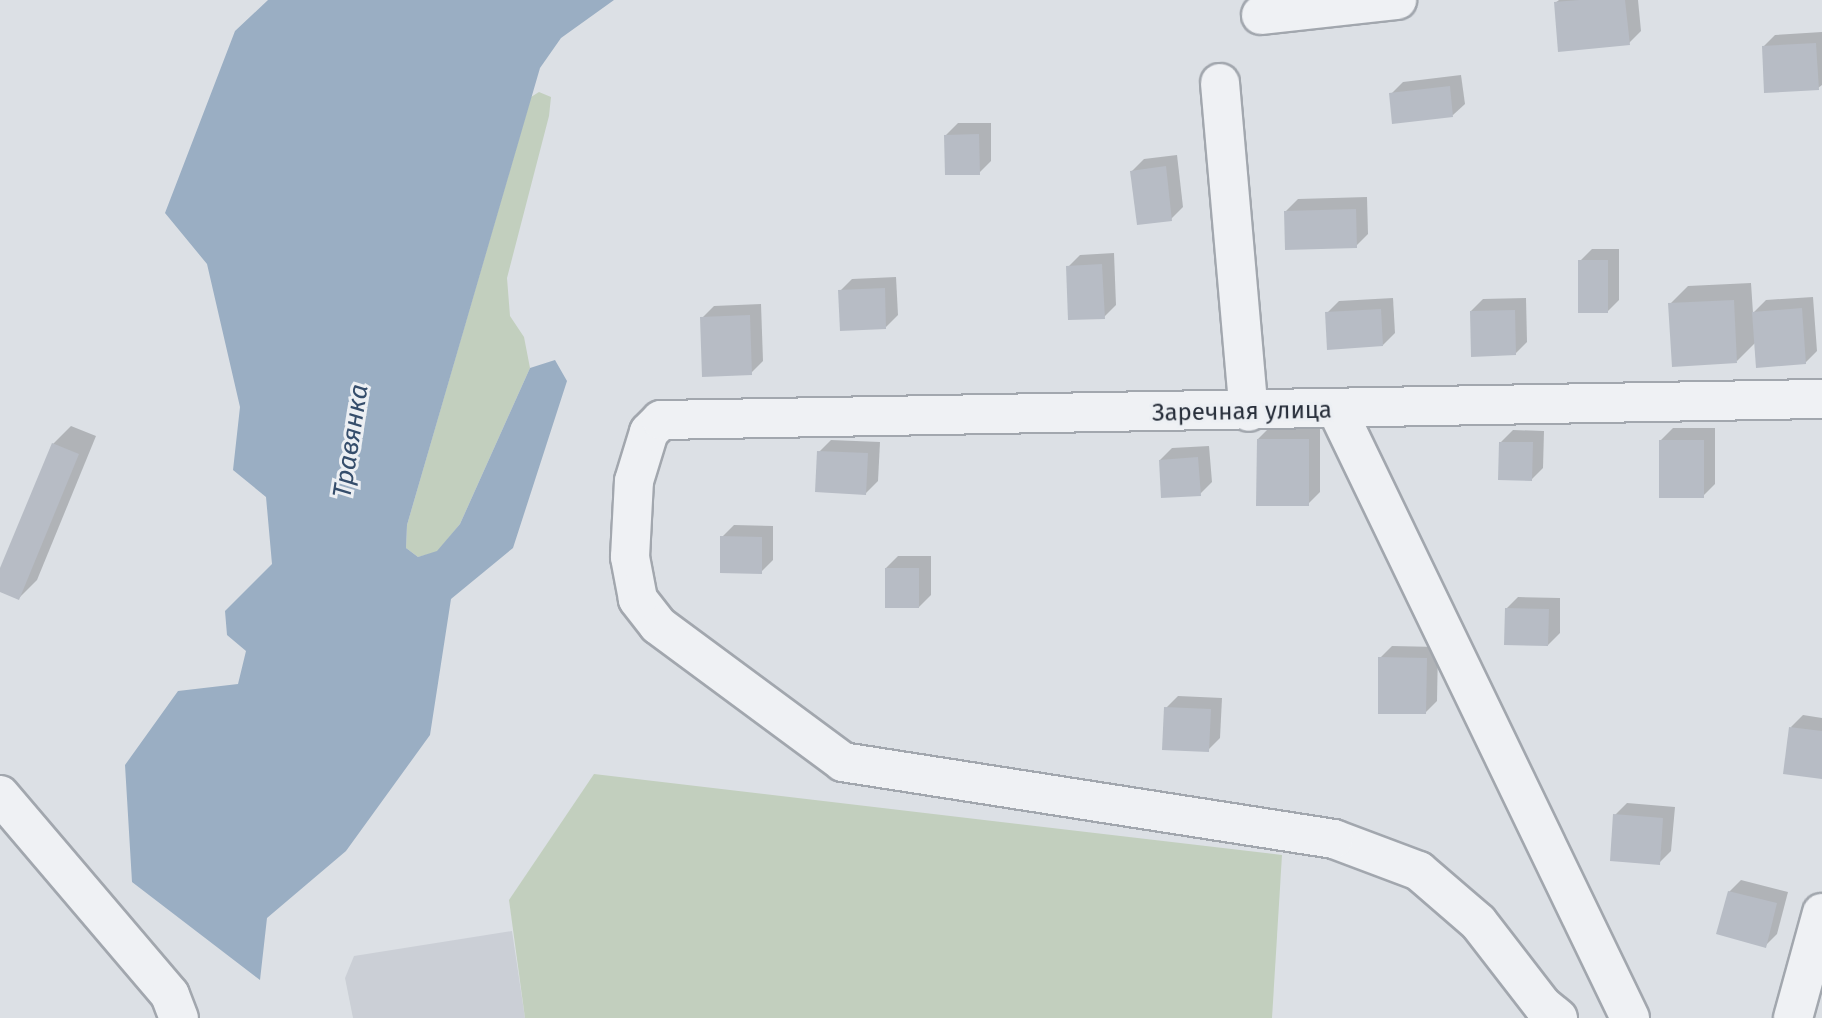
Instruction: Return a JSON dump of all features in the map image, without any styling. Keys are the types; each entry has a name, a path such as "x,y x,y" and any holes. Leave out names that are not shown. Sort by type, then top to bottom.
{"street":[{"path":"1261,15 1397,0"},
{"path":"1220,83 1249,412"},
{"name":"Заречная улица","path":"1558,1018 1543,1006 1478,922 1419,871 1334,839 843,762 658,625 638,600 630,557 635,481 649,432 661,420 1249,412 1822,398"},
{"path":"1336,410 1630,1018"},
{"path":"0,795 170,995 178,1018"},
{"path":"1793,1018 1822,913"}],"shaded area":[{"path":"512,931 525,1018 353,1018 345,978 354,956"}],"green space":[{"path":"539,92 551,97 549,116 507,278 510,316 524,337 530,368 460,524 437,552 418,557 406,548 407,525 531,97"},
{"path":"594,774 1282,855 1272,1018 525,1018 509,900"}],"water":[{"name":"Травянка","path":"268,0 614,0 561,38 540,68 407,525 406,548 418,557 437,551 460,524 530,368 555,360 567,381 513,548 451,599 430,735 346,851 267,918 260,980 132,882 125,765 178,691 238,684 246,651 227,635 225,611 272,564 266,497 233,470 240,407 207,264 165,213 235,31"}],"building":[{"path":"1625,0 1630,45 1558,52 1554,2"},
{"path":"1816,43 1819,90 1764,93 1762,46"},
{"path":"1450,86 1453,117 1392,124 1389,93"},
{"path":"979,134 980,175 945,175 944,135"},
{"path":"1166,166 1172,221 1137,225 1130,171"},
{"path":"1356,209 1357,248 1285,250 1284,211"},
{"path":"1578,260 1608,260 1608,313 1578,313"},
{"path":"1102,264 1105,319 1068,320 1066,266"},
{"path":"885,288 886,329 840,331 838,290"},
{"path":"1734,300 1737,363 1672,367 1668,303"},
{"path":"1802,308 1806,364 1756,368 1752,312"},
{"path":"1381,309 1383,346 1327,350 1325,312"},
{"path":"1515,310 1516,355 1471,357 1470,311"},
{"path":"750,315 752,375 702,377 700,317"},
{"path":"1257,439 1309,439 1309,506 1256,506"},
{"path":"1659,440 1704,440 1704,498 1659,498"},
{"path":"1499,442 1533,442 1532,481 1498,480"},
{"path":"52,443 79,454 19,600 0,592 0,568"},
{"path":"817,451 868,453 866,495 815,492"},
{"path":"1198,457 1201,496 1161,498 1159,460"},
{"path":"720,536 762,537 762,574 720,573"},
{"path":"885,568 919,568 919,608 885,608"},
{"path":"1505,608 1549,609 1548,646 1504,645"},
{"path":"1378,657 1427,658 1426,714 1378,714"},
{"path":"1164,707 1211,709 1209,752 1162,750"},
{"path":"1789,727 1822,731 1822,779 1783,774"},
{"path":"1613,814 1663,818 1660,865 1610,861"},
{"path":"1728,891 1777,903 1766,948 1716,934"}]}
